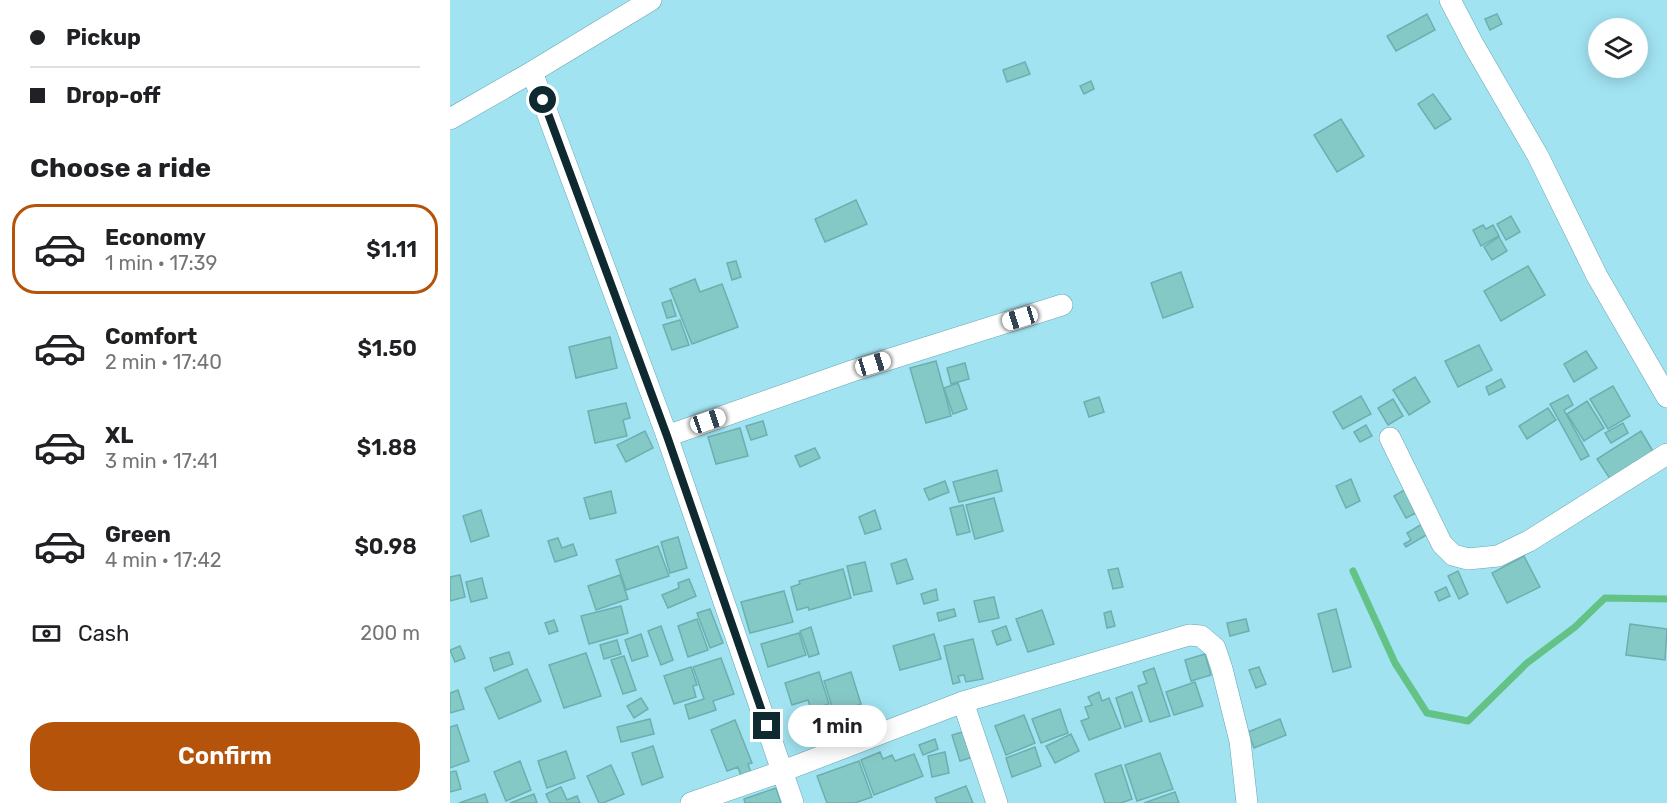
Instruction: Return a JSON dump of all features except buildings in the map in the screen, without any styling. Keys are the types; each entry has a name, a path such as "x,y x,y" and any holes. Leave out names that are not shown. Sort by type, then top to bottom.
{"street":[{"path":"450,119 651,0"},
{"path":"1450,0 1538,156 1597,276 1667,397"},
{"path":"532,72 667,436 793,803"},
{"path":"667,436 852,371 1062,305"},
{"path":"1390,438 1442,544 1453,555 1468,559 1498,556 1529,540 1667,454"},
{"path":"691,803 783,771 963,702 1189,635 1201,636 1215,648 1240,741 1247,803"},
{"path":"963,702 998,803"}],"waterway":[{"path":"1353,571 1395,663 1427,713 1468,721 1527,663 1575,627 1605,598 1667,599"}],"route":[{"path":"543,100 667,436 767,726"}]}
